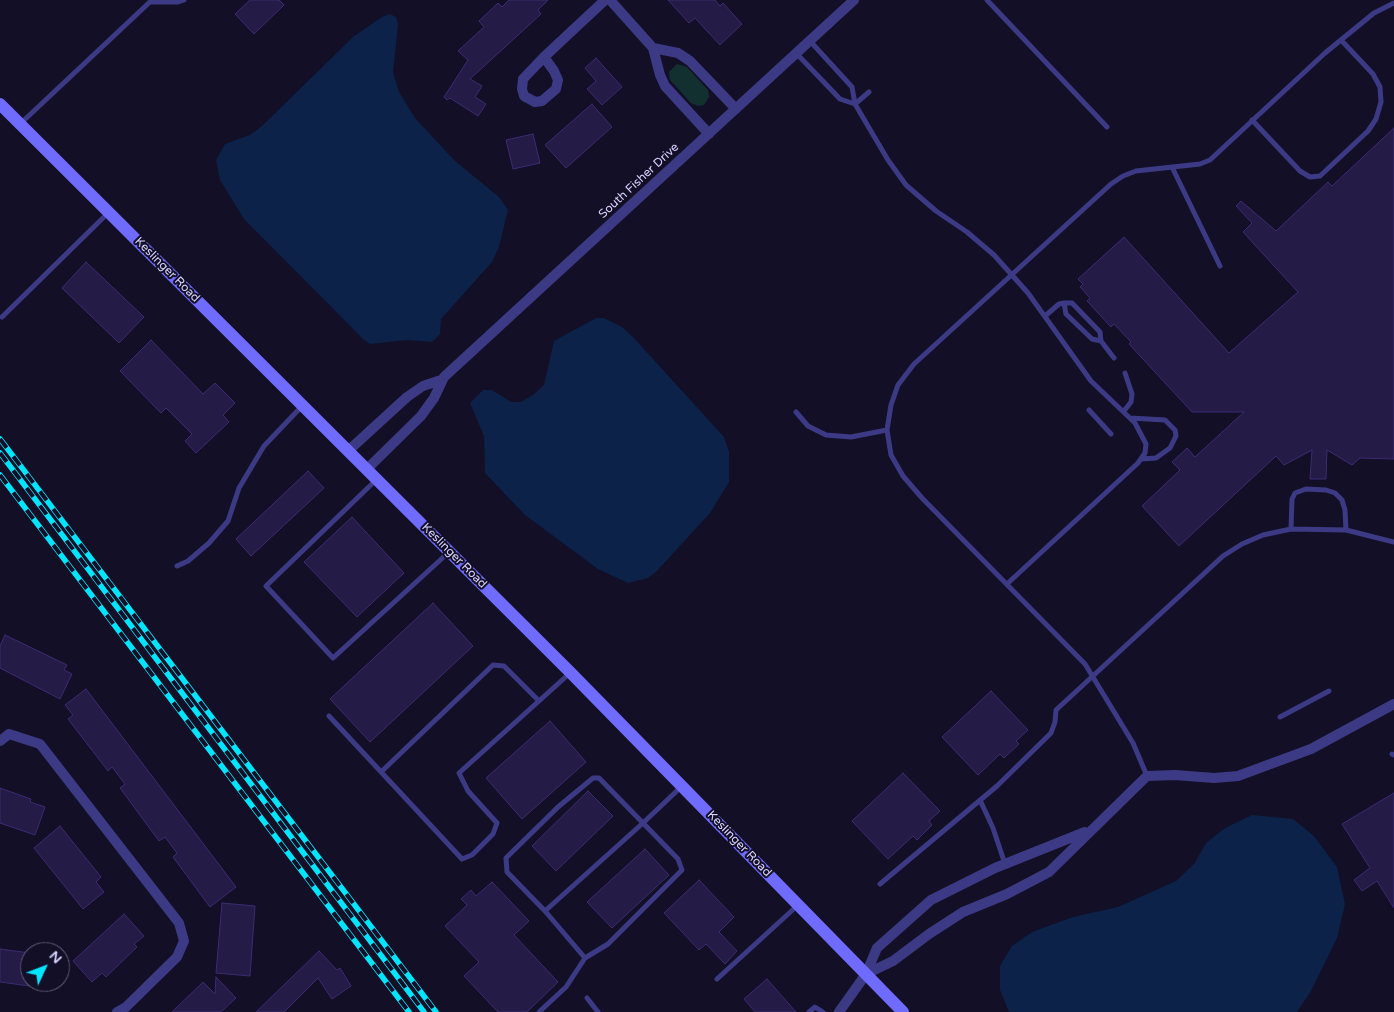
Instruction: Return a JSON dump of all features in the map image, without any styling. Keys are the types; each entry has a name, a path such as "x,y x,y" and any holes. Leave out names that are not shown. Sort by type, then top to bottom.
{"main road":[{"name":"Keslinger Road","path":"0,104 570,672 903,1012"}],"street":[{"path":"544,57 605,0"},
{"path":"610,0 653,48 665,86 709,134"},
{"name":"South Fisher Drive","path":"367,469 421,416 434,398 443,379 854,0"},
{"path":"653,48 678,53 690,61 736,109"},
{"name":"South Fisher Drive","path":"348,451 407,397 423,386 443,379"},
{"path":"866,974 893,960 963,912 1007,894 1049,872 1147,776 1175,775 1214,778 1238,776 1311,749 1394,704"},
{"path":"0,741 9,734 40,744 179,923 184,941 177,957 126,1007 117,1012"},
{"path":"839,1012 866,974 877,948 916,912 963,882 1090,830"}],"lane":[{"path":"20,124 152,1 178,2 184,0"},
{"path":"988,0 1107,126"},
{"path":"1147,776 1133,743 1094,677 1075,652 922,498 903,476 891,455 887,430 891,405 898,385 914,364 1123,176 1148,168 1200,164 1210,160 1341,40 1374,13 1394,3"},
{"path":"1252,120 1300,171 1310,176 1320,176 1368,131 1378,111 1380,87 1373,74 1341,40"},
{"path":"810,41 852,87 855,104 888,160 906,185 936,211 981,243 1012,275 1045,316 1091,381 1124,411 1146,444 1145,453 1141,459 1008,583"},
{"path":"796,53 840,99 855,104"},
{"path":"855,104 869,92"},
{"path":"1172,166 1220,266"},
{"path":"2,317 108,212"},
{"path":"1064,303 1066,314 1092,339 1101,341"},
{"path":"1045,316 1059,304 1072,303 1100,332 1101,341 1114,358"},
{"path":"1124,411 1130,402 1132,394 1125,373"},
{"path":"177,566 188,561 209,543 228,521 239,488 264,446 302,405"},
{"path":"1089,410 1111,434"},
{"path":"796,412 808,426 826,435 851,437 887,430"},
{"path":"1130,418 1165,420 1175,430 1176,436 1170,448 1156,458 1141,459"},
{"path":"377,479 266,586 332,658 450,552"},
{"path":"1291,529 1292,499 1295,493 1306,489 1326,490 1335,493 1342,500 1346,510 1346,530"},
{"path":"880,884 980,800 1039,746 1051,733 1055,722 1056,710 1094,677 1223,556 1242,544 1263,535 1291,529 1346,530 1394,542"},
{"path":"381,772 493,665 504,666 539,701"},
{"path":"329,716 462,859 472,855 493,834 497,823 468,791 459,774 570,672"},
{"path":"1280,717 1329,692"},
{"path":"539,1012 566,987 585,958 608,944 682,870 678,859 599,778 592,778 558,807 506,858 507,872 546,911 585,958"},
{"path":"546,911 682,786"},
{"path":"980,800 994,828 1005,864"},
{"path":"717,978 798,905"},
{"path":"587,998 598,1012"},
{"path":"809,1012 815,1007 823,1012"}],"green space":[{"path":"677,64 687,67 708,90 709,97 704,105 698,106 691,103 670,80 669,72"}],"water":[{"path":"390,14 396,17 398,24 393,73 399,92 415,118 454,160 499,197 508,210 499,247 492,262 441,319 440,334 432,342 407,340 370,344 363,339 244,219 220,180 216,160 225,144 250,135 261,127 353,37 382,17"},
{"path":"596,318 604,318 622,327 633,337 724,437 729,452 729,482 710,513 656,572 648,578 628,583 598,569 525,515 485,473 484,436 470,403 483,390 492,390 511,402 521,402 533,395 544,385 554,341"},
{"path":"1252,815 1293,819 1314,836 1337,867 1345,904 1337,938 1311,991 1297,1012 1009,1012 1000,990 1000,966 1012,946 1032,932 1073,917 1118,907 1176,881 1194,864 1206,843 1225,828"}],"building":[{"path":"250,0 279,0 284,5 254,34 235,14"},
{"path":"509,0 548,0 538,10 541,14 470,79 482,86 475,97 486,104 478,116 450,98 447,100 444,97 468,60 458,51 484,27 479,21 498,3 502,7"},
{"path":"668,0 715,0 720,6 723,3 742,24 720,45 695,18 689,23"},
{"path":"596,58 622,87 602,105 587,89 596,81 585,68"},
{"path":"592,104 612,127 566,168 545,145"},
{"path":"1394,128 1394,459 1360,458 1352,465 1327,450 1326,479 1310,479 1312,450 1284,465 1276,456 1179,546 1142,506 1180,470 1172,462 1187,448 1195,457 1244,412 1192,412 1129,344 1131,342 1114,324 1111,327 1087,301 1090,298 1080,287 1083,284 1078,279 1124,237 1229,353 1298,292 1243,232 1252,223 1236,206 1241,201 1276,231 1328,182 1332,186"},
{"path":"533,134 540,163 513,169 506,140"},
{"path":"86,262 144,317 119,343 62,288"},
{"path":"151,340 203,394 215,383 235,403 223,415 229,422 196,453 185,441 192,434 166,408 161,413 120,371"},
{"path":"308,471 324,488 251,556 236,539"},
{"path":"352,517 404,573 357,617 304,562"},
{"path":"433,603 473,646 370,742 330,699"},
{"path":"5,635 67,665 64,670 72,674 60,699 0,668 0,646"},
{"path":"86,689 236,887 210,907 173,857 177,853 165,837 159,841 120,788 125,784 112,767 108,771 68,719 73,715 65,705"},
{"path":"991,691 1028,730 1016,741 1019,744 1004,758 1000,754 978,775 942,737"},
{"path":"550,721 586,762 522,819 486,778"},
{"path":"903,773 940,811 929,821 932,825 917,840 913,836 888,859 852,821"},
{"path":"0,788 31,799 30,802 45,807 35,835 0,823"},
{"path":"588,791 613,816 556,871 532,846"},
{"path":"1394,793 1394,908 1377,881 1362,891 1354,880 1370,868 1342,824"},
{"path":"60,826 101,877 96,882 104,892 83,909 34,848"},
{"path":"645,849 669,875 612,928 587,902"},
{"path":"699,880 734,917 719,932 737,951 725,964 706,944 699,950 664,913"},
{"path":"492,882 529,921 514,935 558,982 527,1012 498,1012 464,976 479,962 445,926 467,905 461,899 471,890 476,896"},
{"path":"222,903 255,906 250,976 216,973"},
{"path":"124,914 144,936 134,944 137,947 106,977 102,973 92,982 73,961"},
{"path":"0,949 20,952 20,985 0,982"},
{"path":"319,951 337,970 340,968 351,986 332,999 318,978 284,1012 256,1012"},
{"path":"216,977 236,998 221,1012 172,1012 203,982 215,994"},
{"path":"767,979 796,1012 755,1012 744,999"}],"railway":[{"path":"0,439 436,1012"},
{"path":"0,453 424,1012"},
{"path":"0,475 409,1012"}]}
